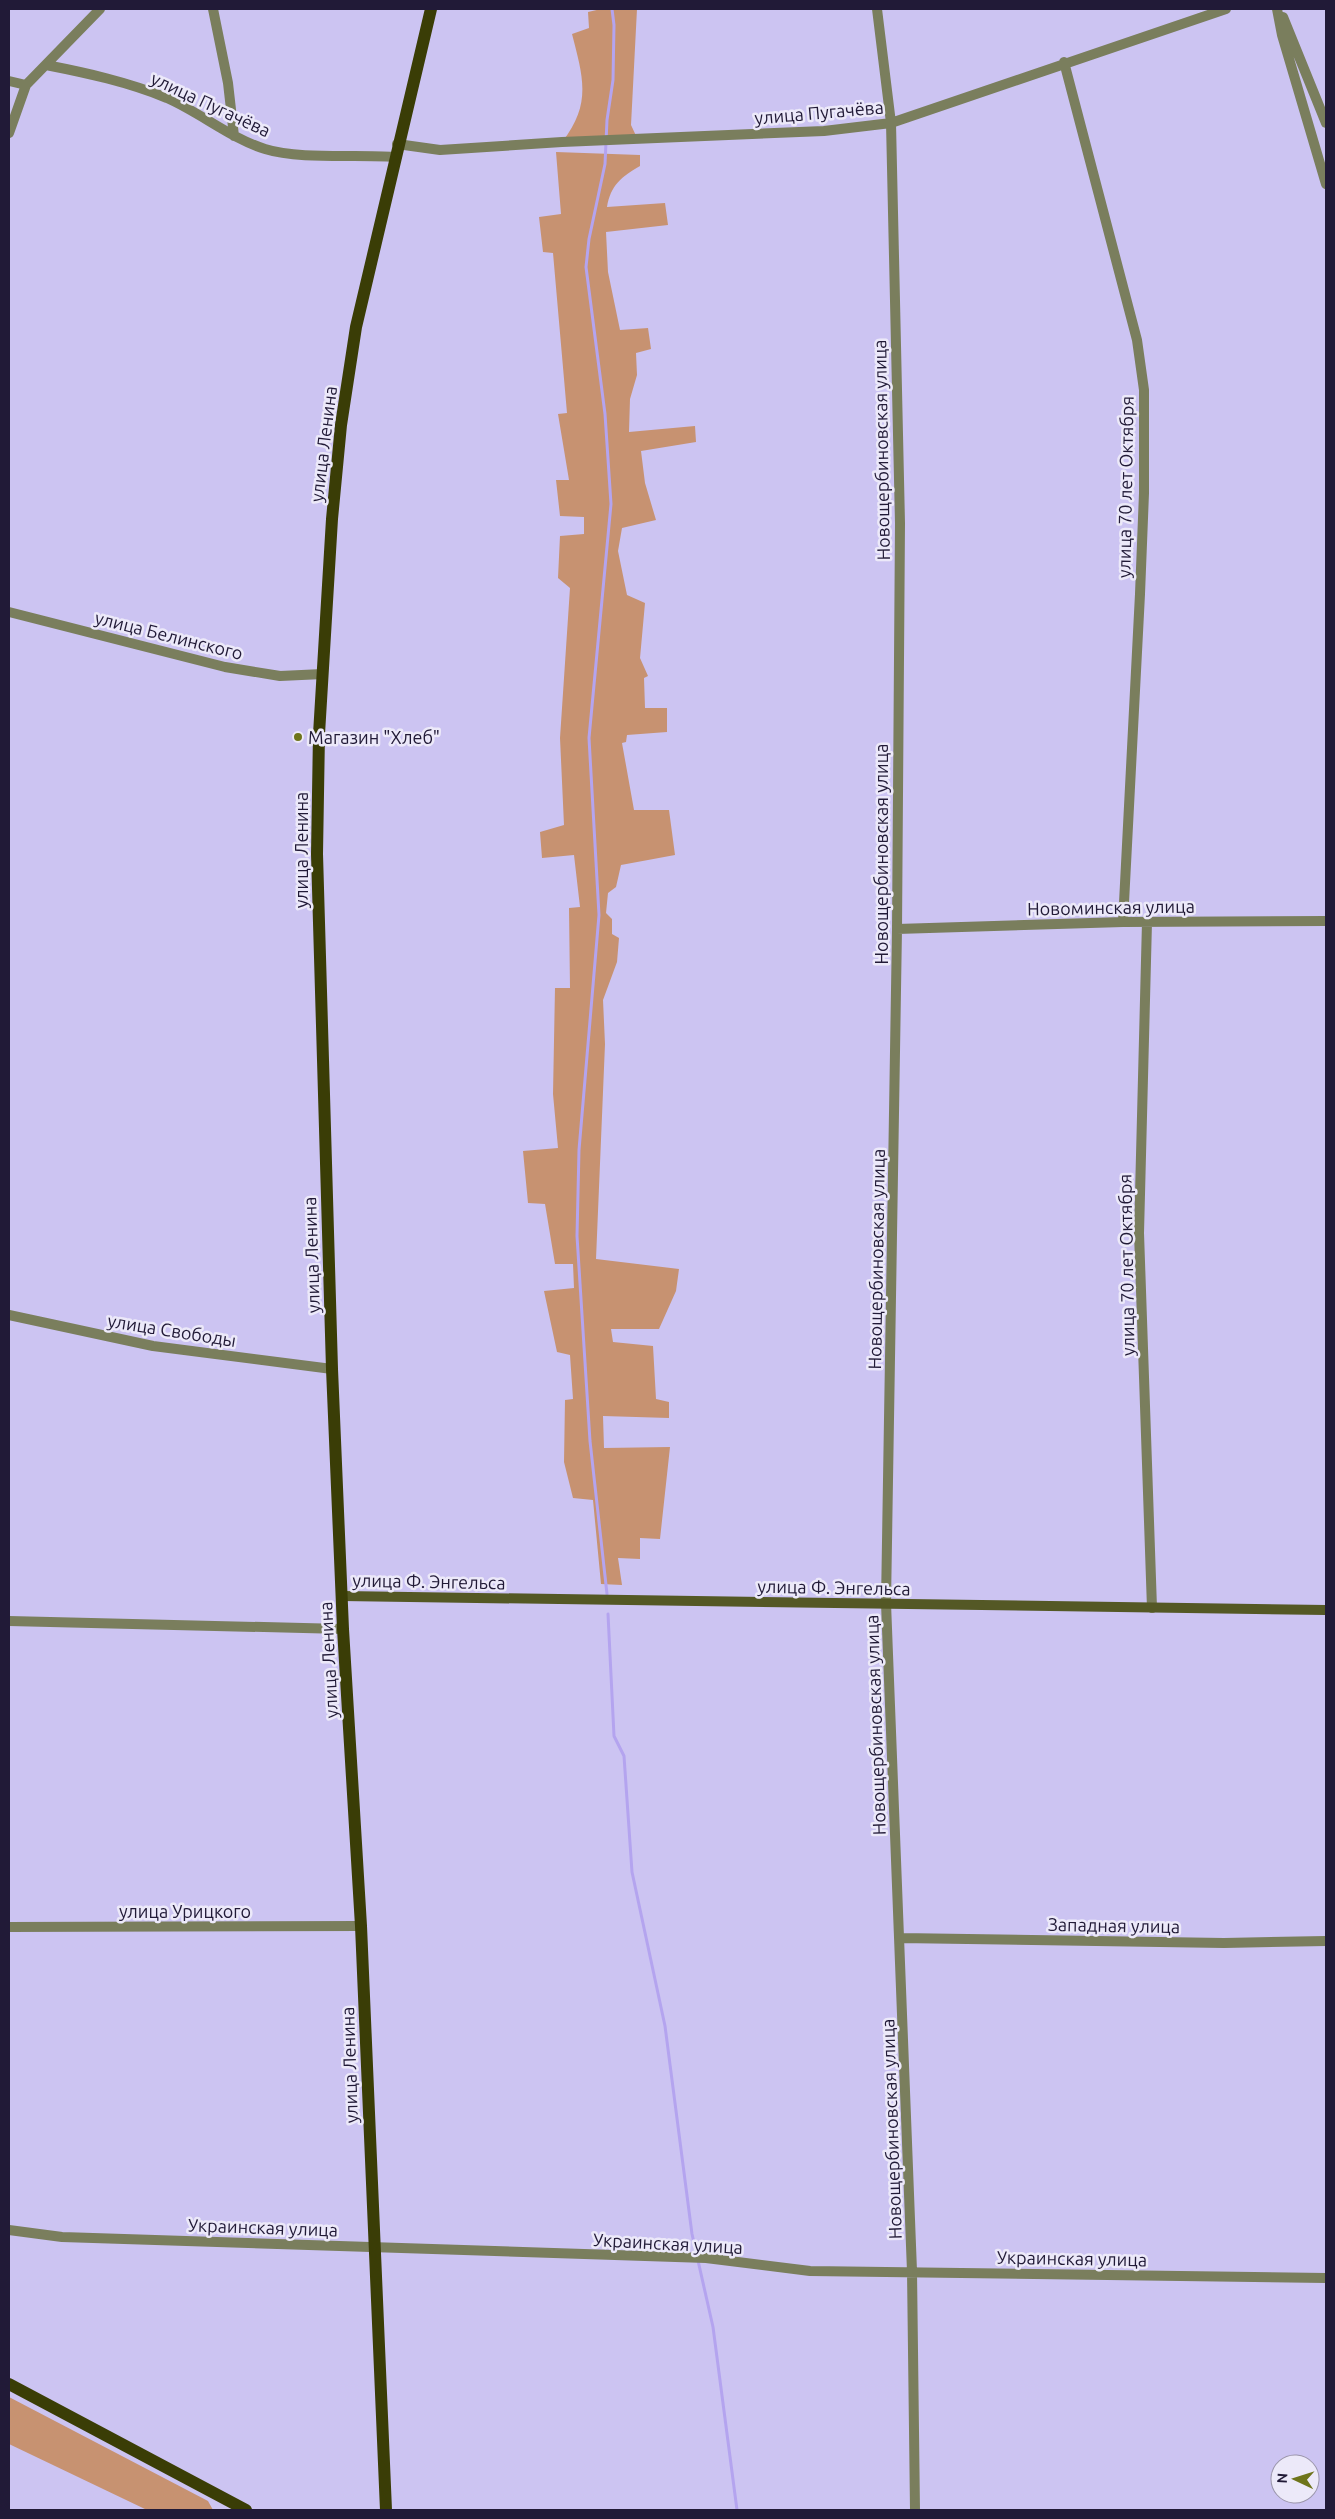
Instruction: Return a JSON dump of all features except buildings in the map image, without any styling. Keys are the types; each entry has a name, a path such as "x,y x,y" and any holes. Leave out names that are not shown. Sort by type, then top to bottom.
{"main road":[{"name":"улица Ленина","path":"386,2510 361,1926 343,1629 332,1369 317,854 319,734 332,519 341,425 356,327 431,9"},
{"name":"улица Ф. Энгельса","path":"342,1596 1326,1610"},
{"path":"9,2384 147,2455 246,2510"}],"street":[{"path":"9,133 26,84 46,66 100,9"},
{"path":"213,9 228,82 234,136"},
{"name":"Новощербиновская улица","path":"876,9 891,123 900,524 897,929 886,1603 912,2271 915,2510"},
{"name":"улица Пугачёва","path":"46,66 96,75 168,99 234,136 266,149 311,155 440,150 824,131 891,123 1064,62 1226,9"},
{"path":"1279,9 1326,123"},
{"path":"1279,9 1282,34 1326,184"},
{"name":"улица 70 лет Октября","path":"1064,62 1135,331 1144,390 1142,530 1123,922"},
{"path":"9,81 26,84"},
{"name":"улица Белинского","path":"9,612 225,667 280,676 323,674"},
{"name":"Новоминская улица","path":"897,929 1123,922 1326,922"},
{"name":"улица 70 лет Октября","path":"1147,922 1139,1232 1152,1608"},
{"name":"улица Свободы","path":"9,1315 153,1346 332,1369"},
{"path":"9,1621 343,1629"},
{"name":"улица Урицкого","path":"9,1927 361,1926"},
{"name":"Западная улица","path":"900,1938 1224,1943 1326,1941"},
{"name":"Украинская улица","path":"9,2230 62,2237 706,2258 810,2271 1326,2278"}],"shaded area":[{"path":"601,9 637,9 631,125 638,140 562,142 578,115 581,102 582,77 572,34 589,28 588,12"},
{"path":"556,152 640,155 640,166 618,182 611,193 607,207 665,203 668,225 606,232 608,272 620,330 648,328 651,349 636,353 637,375 630,399 629,432 695,426 696,442 641,451 645,483 656,520 622,528 618,551 627,595 645,603 640,658 648,676 644,678 645,708 667,708 667,732 627,735 626,742 622,743 634,810 669,810 675,855 621,865 616,887 608,893 606,913 612,919 612,934 619,938 617,962 603,1000 605,1044 596,1259 679,1269 676,1291 659,1329 611,1329 613,1342 653,1346 656,1399 669,1402 669,1418 603,1416 604,1448 670,1447 660,1539 640,1538 640,1559 618,1558 622,1585 601,1584 593,1500 573,1498 564,1462 565,1400 573,1399 570,1355 557,1352 544,1291 574,1288 573,1264 555,1264 545,1204 528,1203 523,1151 558,1148 553,1094 555,988 570,988 569,908 580,907 574,855 542,858 540,832 564,825 560,738 570,588 558,578 560,536 584,534 584,517 560,516 556,480 569,480 558,414 567,413 553,253 543,252 539,217 561,214"},
{"path":"9,2397 208,2501 213,2510 147,2510 9,2444"}],"waterway":[{"path":"607,1594 590,1441 577,1236 579,1150 599,915 589,738 611,504 605,414 586,267 589,239 605,164 607,120 613,80 614,25 612,9"},
{"path":"608,1614 614,1736 624,1756 632,1872 665,2026 692,2234 713,2327 737,2510"}],"place":[{"name":"Магазин \"Хлеб\"","path":"298,737"}]}
